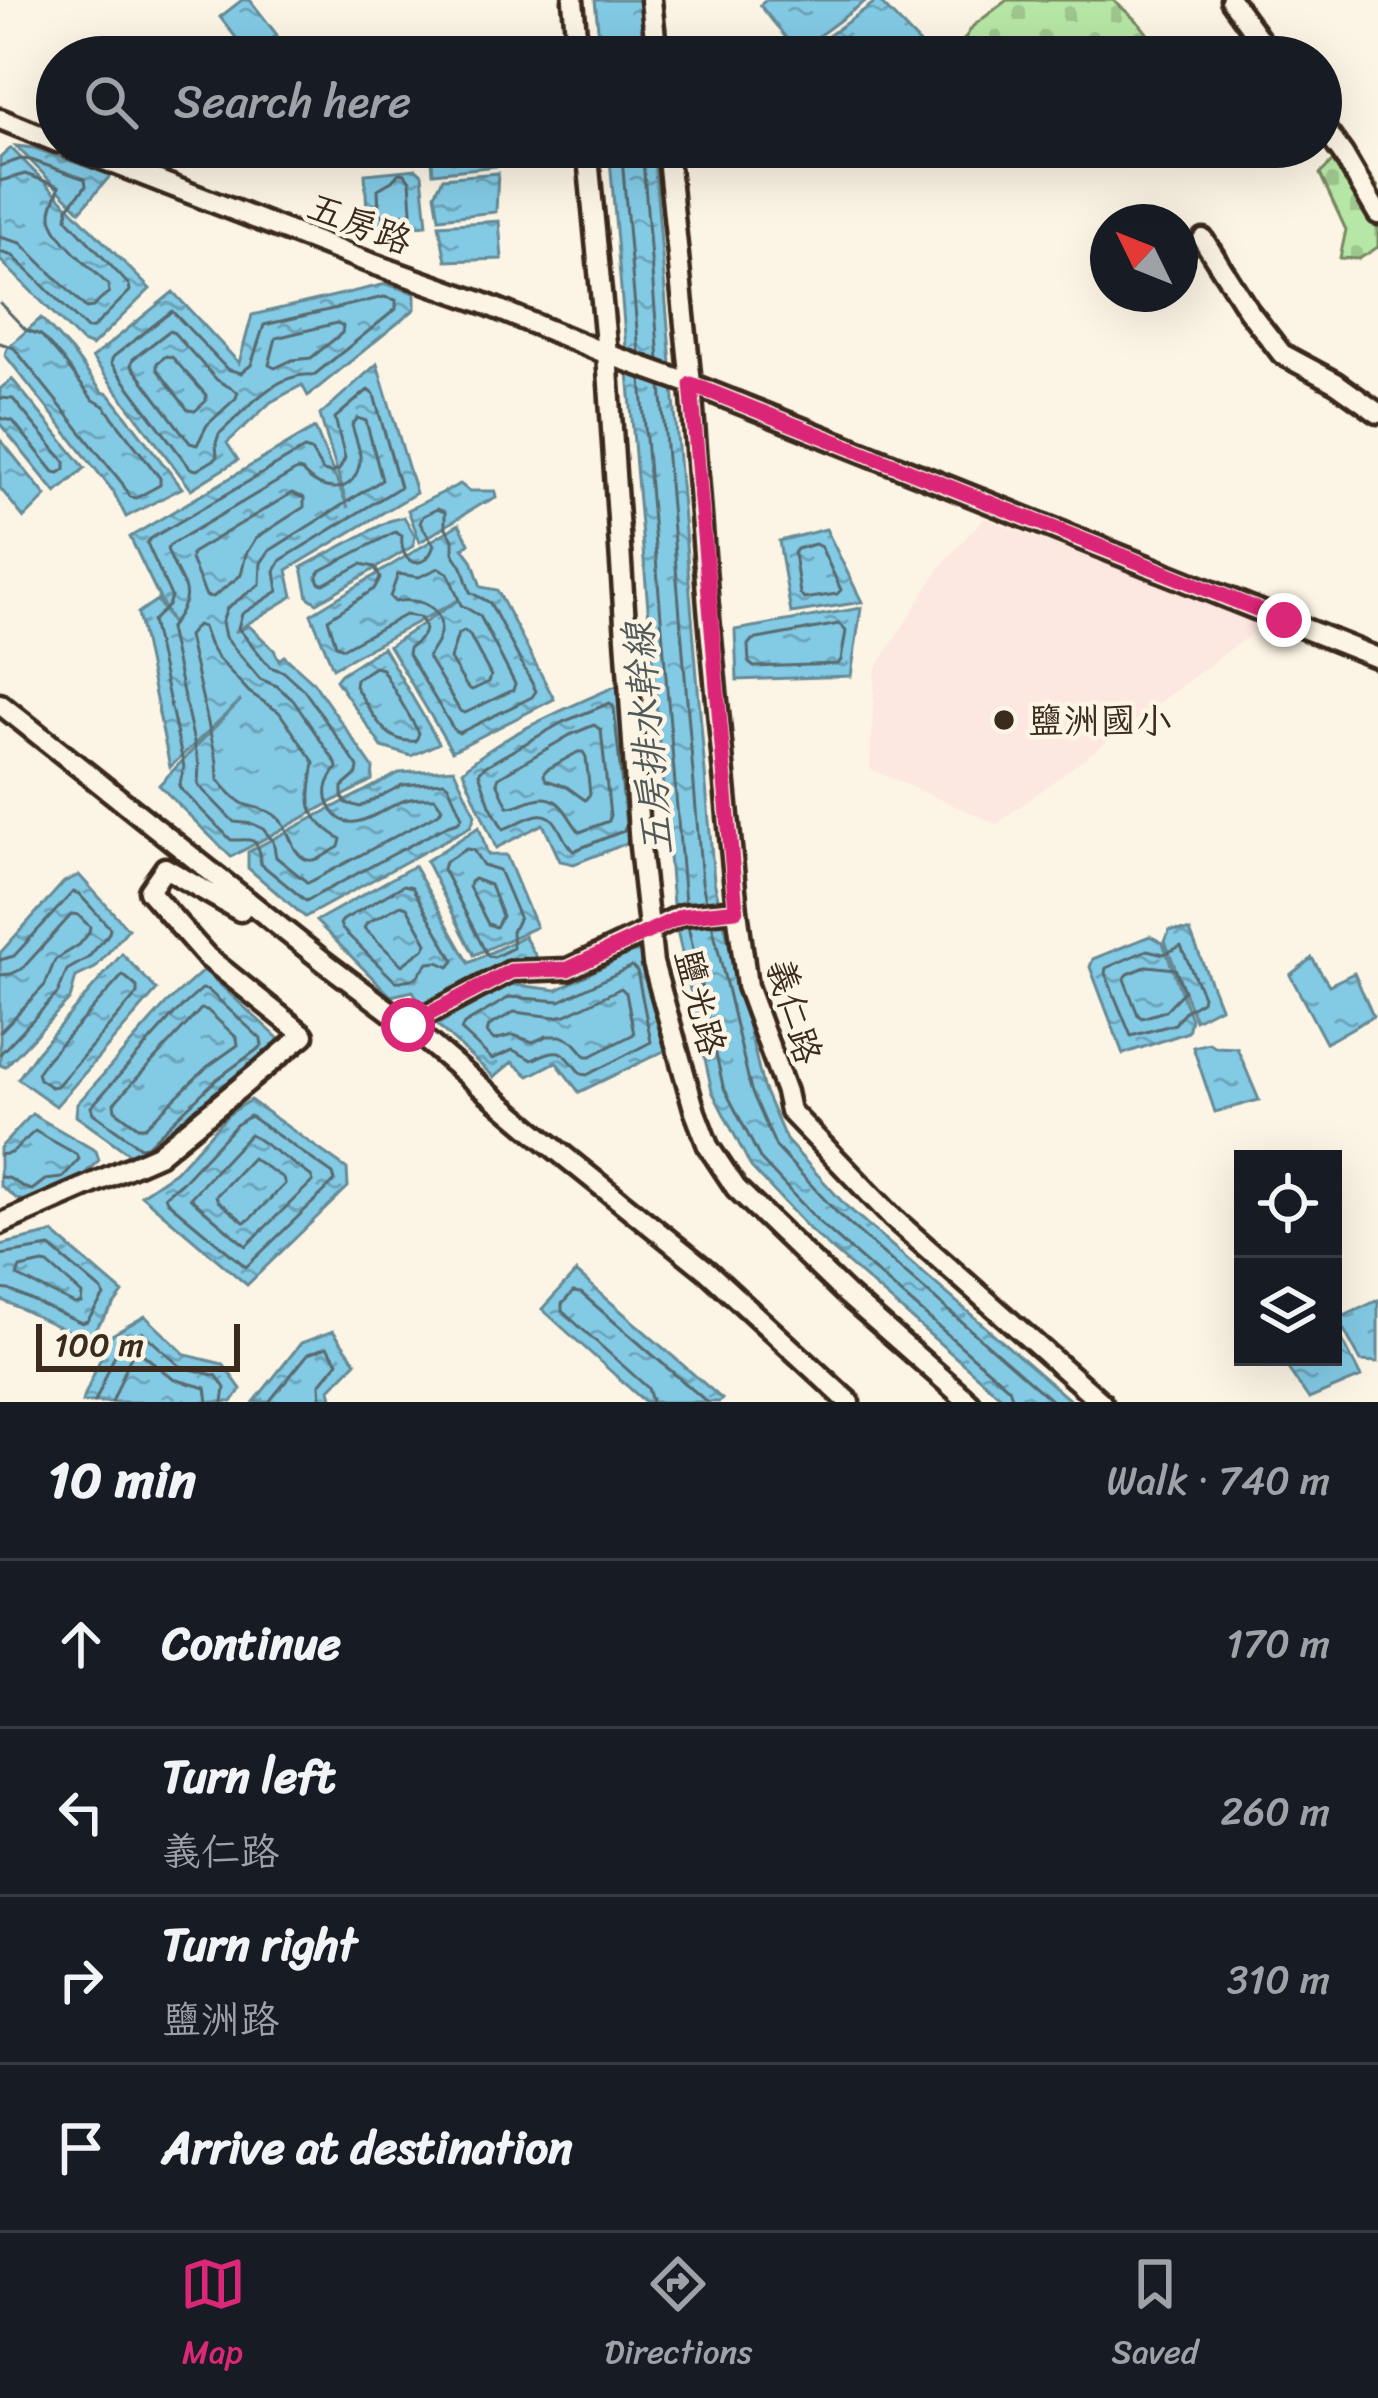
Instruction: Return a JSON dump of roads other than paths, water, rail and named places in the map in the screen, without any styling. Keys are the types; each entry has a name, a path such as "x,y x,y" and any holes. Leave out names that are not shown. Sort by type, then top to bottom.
{"street":[{"path":"573,0 576,36"},
{"path":"651,0 655,36"},
{"path":"1232,0 1257,36"},
{"path":"0,119 36,134"},
{"path":"1342,153 1378,214"},
{"name":"五房路","path":"125,168 683,381 1378,658"},
{"name":"鹽光路","path":"590,168 616,357 640,847 653,963 695,1112 708,1146 736,1188 846,1294 969,1402"},
{"name":"義仁路","path":"668,168 731,911 747,986 790,1111 893,1218 1101,1402"},
{"path":"1203,239 1247,310 1282,354 1378,413"},
{"path":"0,704 408,1025 707,1271 849,1402"},
{"path":"0,1224 158,1155 304,1036 207,957 149,891 165,868 240,911 248,901"},
{"path":"408,1025 511,971 568,969 682,916 731,911"}],"water":[{"path":"242,0 250,0 277,35 235,36 220,17"},
{"path":"595,0 641,0 644,36 599,36"},
{"path":"766,0 867,0 819,36 784,36 760,5"},
{"path":"878,0 913,36 828,36"},
{"path":"16,146 36,149 36,166"},
{"path":"11,148 150,289 92,346 82,342 0,260 0,158"},
{"path":"38,168 91,168 111,175 80,211"},
{"path":"433,168 479,168 433,173"},
{"path":"611,168 655,168 714,881 763,1087 786,1140 846,1206 1072,1402 1007,1402 810,1230 751,1167 712,1091 674,916"},
{"path":"416,169 422,174 427,225 368,231 365,174"},
{"path":"498,173 496,212 439,218 435,194 443,178"},
{"path":"499,221 502,259 446,261 439,225"},
{"path":"386,284 415,293 415,309 308,396 302,385 271,402 227,443 238,460 191,489 92,358 173,292 239,363 252,315"},
{"path":"41,318 102,392 109,394 182,488 126,517 113,491 5,355"},
{"path":"377,364 416,493 287,570 293,596 234,632 249,626 279,660 284,656 313,682 373,768 372,780 231,857 159,785 241,700 170,767 138,613 157,600 173,626 130,537 315,428 348,508 320,415"},
{"path":"12,379 85,468 56,493 0,424 0,389"},
{"path":"0,439 46,496 24,518 0,488"},
{"path":"460,484 469,491 495,491 496,498 420,542 408,510"},
{"path":"404,517 415,536 413,546 317,603 308,597 302,567"},
{"path":"459,524 469,543 463,548 481,587 497,590 554,699 452,751 389,646 460,599 333,668 311,614"},
{"path":"826,529 862,602 791,613 779,541"},
{"path":"861,608 851,676 737,680 735,630"},
{"path":"383,647 439,743 411,756 382,747 336,680"},
{"path":"623,683 640,838 574,864 560,861 543,824 496,848 463,771 517,733"},
{"path":"454,769 475,815 471,826 305,917 248,868 248,852 399,773"},
{"path":"479,827 488,855 506,855 536,927 474,955 426,861"},
{"path":"414,866 469,963 524,936 537,958 530,964 508,963 422,1007 413,991 391,996 316,921"},
{"path":"79,875 128,929 95,968 76,977 70,999 5,1067 0,1065 0,953 64,882"},
{"path":"1170,930 1190,931 1220,1007 1195,1020 1165,941"},
{"path":"1150,936 1163,943 1191,1019 1188,1032 1123,1054 1090,967 1093,959"},
{"path":"645,950 666,1050 579,1092 556,1062 529,1076 512,1062 494,1077 437,1025 508,984 557,990"},
{"path":"122,954 157,990 56,1106 18,1079"},
{"path":"1312,958 1329,985 1354,973 1373,1016 1326,1043 1290,975"},
{"path":"204,970 278,1038 275,1053 225,1087 145,1165 76,1116 77,1104 166,1004"},
{"path":"1209,1043 1237,1048 1259,1100 1215,1112 1193,1047"},
{"path":"250,1100 347,1169 348,1187 247,1285 141,1195 175,1172 228,1115"},
{"path":"32,1114 96,1151 99,1160 66,1191 49,1191 36,1204 17,1199 0,1185 0,1148"},
{"path":"53,1233 123,1293 87,1340 0,1299 0,1245"},
{"path":"576,1272 722,1399 645,1402 542,1309"},
{"path":"1378,1300 1378,1362 1361,1361 1342,1326 1342,1317"},
{"path":"145,1316 186,1355 223,1364 241,1389 232,1402 82,1402 110,1336"},
{"path":"333,1331 356,1362 330,1389 333,1402 254,1402 301,1343"},
{"path":"1342,1340 1361,1377 1309,1399 1286,1366 1342,1366"}],"place":[{"name":"鹽洲國小","path":"1004,720"}],"water label":[{"name":"五房排水幹線","path":"647,739"}]}
